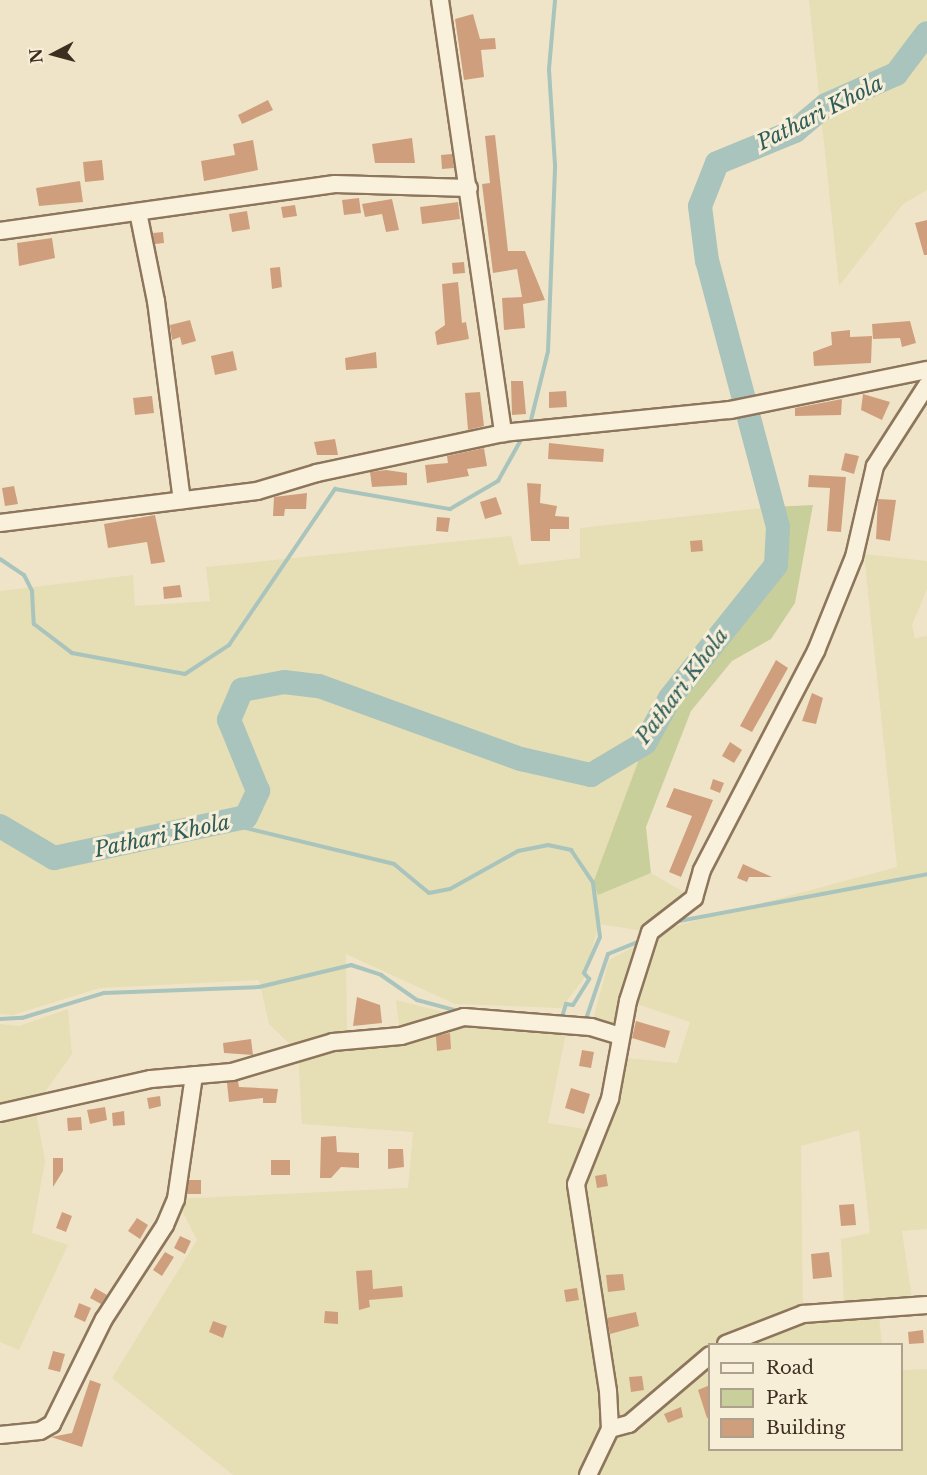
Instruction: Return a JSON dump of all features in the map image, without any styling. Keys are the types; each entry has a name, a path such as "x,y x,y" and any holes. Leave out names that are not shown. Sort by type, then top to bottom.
{"street":[{"path":"440,0 503,433"},
{"path":"0,231 335,184 469,188"},
{"path":"138,212 156,301 182,500"},
{"path":"0,523 257,491 317,472 503,433 730,410 927,370"},
{"path":"588,1475 610,1429 576,1184 610,1099 621,1036 650,932 694,898 702,870 833,614 854,557 875,466 927,385"},
{"path":"0,1113 151,1079 231,1072 333,1042 401,1036 464,1017 591,1027 621,1036"},
{"path":"0,1435 52,1424 104,1319 165,1225 176,1199 194,1075"},
{"path":"729,1343 803,1314 927,1305"},
{"path":"610,1429 629,1424 708,1357"}],"shaded area":[{"path":"809,0 927,0 927,190 903,204 839,286"},
{"path":"772,507 778,527 776,565 670,698 645,743 593,883 598,895 651,873 694,898 650,932 599,924 583,980 561,1008 455,1004 346,954 347,1041 400,1033 396,1000 464,1017 567,1028 548,1123 596,1131 617,1057 677,1063 690,1022 628,1001 614,1026 591,1027 609,960 668,928 897,867 864,554 927,561 927,589 912,625 915,638 927,636 927,1229 902,1231 913,1306 878,1307 882,1343 708,1343 708,1451 903,1451 903,1370 927,1369 927,1475 233,1475 112,1378 197,1240 176,1199 408,1188 413,1132 302,1124 298,1052 269,1024 259,980 100,988 13,1015 0,1014 0,591 133,575 135,606 210,601 206,567 511,536 519,565 580,558 580,528","holes":["859,1130 870,1233 841,1239 844,1303 803,1320 801,1146"]},
{"path":"68,1009 72,1054 35,1106 45,1161 32,1233 68,1245 19,1350 0,1342 0,1024 19,1026"}],"green space":[{"path":"813,505 795,603 771,639 732,661 691,711 646,827 651,873 598,895 593,883 645,743 670,698 776,565 778,527 772,507"}],"building":[{"path":"473,14 480,39 495,38 496,49 481,50 484,77 464,80 455,19"},
{"path":"268,100 273,110 242,124 238,115"},
{"path":"495,135 508,251 525,251 545,300 523,304 525,328 504,330 502,298 522,297 517,269 493,273 482,184 490,183 485,136"},
{"path":"412,138 415,163 375,163 372,144"},
{"path":"253,140 258,170 204,181 201,161 235,155 233,144"},
{"path":"452,154 454,168 442,169 441,155"},
{"path":"102,160 104,180 85,182 83,162"},
{"path":"80,181 83,202 39,206 36,188"},
{"path":"359,198 361,213 344,215 342,200"},
{"path":"392,199 399,230 386,232 382,214 365,217 362,204"},
{"path":"458,202 460,219 422,224 420,207"},
{"path":"295,205 297,216 283,218 281,207"},
{"path":"247,211 250,229 232,232 229,214"},
{"path":"927,220 927,255 924,255 915,223"},
{"path":"163,232 164,243 155,244 153,233"},
{"path":"52,238 55,258 19,266 17,243"},
{"path":"464,262 465,273 453,274 452,263"},
{"path":"280,267 282,287 272,289 270,268"},
{"path":"458,282 462,323 466,322 469,339 437,345 435,332 445,325 442,284"},
{"path":"190,320 196,341 182,345 180,337 172,340 170,325"},
{"path":"910,321 916,343 902,347 900,338 873,339 872,324"},
{"path":"850,330 850,337 872,336 871,363 814,366 813,352 832,345 831,332"},
{"path":"233,351 237,370 215,375 211,356"},
{"path":"376,352 377,368 346,370 345,358"},
{"path":"511,381 523,381 526,414 512,415"},
{"path":"566,391 567,407 549,408 549,392"},
{"path":"480,392 484,426 468,430 465,393"},
{"path":"863,394 890,402 882,420 861,410"},
{"path":"152,396 154,413 135,415 133,398"},
{"path":"842,399 841,415 795,416 795,408"},
{"path":"335,439 338,455 317,455 314,442"},
{"path":"549,443 604,449 603,462 548,459"},
{"path":"484,448 487,466 467,469 469,476 427,483 425,465 448,463 447,456"},
{"path":"845,453 859,456 854,474 841,470"},
{"path":"386,470 407,473 407,485 372,487 370,472"},
{"path":"809,475 846,477 841,532 827,531 830,488 808,487"},
{"path":"527,483 541,484 540,503 557,506 555,516 569,517 569,529 550,529 550,541 531,541"},
{"path":"14,486 18,504 5,506 2,488"},
{"path":"307,493 306,509 285,509 284,516 273,516 274,497"},
{"path":"496,497 502,514 485,519 480,502"},
{"path":"878,499 896,500 890,541 876,539"},
{"path":"155,515 165,562 151,564 147,542 108,548 104,524"},
{"path":"437,517 450,518 448,532 436,531"},
{"path":"702,540 703,551 691,552 690,541"},
{"path":"180,585 182,597 164,599 163,587"},
{"path":"776,660 788,668 752,732 740,726"},
{"path":"812,693 823,698 816,724 802,721"},
{"path":"730,742 742,750 734,763 722,756"},
{"path":"713,779 724,783 720,793 710,789"},
{"path":"674,788 713,800 681,877 669,872 692,816 666,807"},
{"path":"743,864 772,877 749,877 747,882 737,878"},
{"path":"357,997 380,1005 382,1023 353,1026"},
{"path":"636,1021 670,1031 665,1048 632,1038"},
{"path":"450,1033 451,1049 437,1051 436,1036"},
{"path":"251,1039 253,1055 224,1053 223,1043"},
{"path":"582,1050 594,1052 591,1068 579,1066"},
{"path":"238,1081 239,1087 278,1089 276,1103 263,1103 263,1098 229,1102 227,1083"},
{"path":"571,1088 590,1094 584,1114 565,1108"},
{"path":"160,1096 161,1106 149,1109 147,1098"},
{"path":"105,1107 107,1120 90,1124 87,1110"},
{"path":"124,1111 125,1125 113,1126 112,1113"},
{"path":"81,1117 82,1130 68,1131 67,1118"},
{"path":"336,1136 337,1152 359,1153 359,1168 341,1167 331,1178 320,1178 321,1137"},
{"path":"388,1149 403,1149 404,1167 388,1169"},
{"path":"53,1158 63,1158 63,1171 53,1187"},
{"path":"271,1160 290,1160 290,1175 271,1175"},
{"path":"606,1174 608,1186 597,1188 595,1176"},
{"path":"189,1180 201,1180 201,1194 187,1194"},
{"path":"854,1204 856,1225 841,1226 839,1205"},
{"path":"62,1212 72,1216 66,1232 56,1228"},
{"path":"137,1218 148,1225 140,1239 128,1231"},
{"path":"180,1236 191,1241 185,1254 174,1248"},
{"path":"165,1252 174,1257 162,1276 153,1270"},
{"path":"829,1252 832,1277 813,1279 811,1254"},
{"path":"372,1270 373,1289 402,1286 403,1297 369,1300 370,1307 359,1310 356,1271"},
{"path":"623,1274 625,1290 608,1292 606,1275"},
{"path":"95,1288 107,1295 101,1304 90,1298"},
{"path":"577,1288 579,1300 566,1302 564,1290"},
{"path":"79,1303 91,1308 85,1322 74,1317"},
{"path":"325,1311 338,1312 338,1324 324,1323"},
{"path":"636,1312 639,1326 610,1334 607,1318"},
{"path":"213,1321 227,1326 223,1338 209,1332"},
{"path":"923,1330 924,1343 909,1344 908,1332"},
{"path":"53,1351 65,1354 60,1372 48,1369"},
{"path":"642,1376 644,1390 631,1392 629,1377"},
{"path":"90,1380 101,1384 82,1447 51,1437 72,1433"},
{"path":"708,1386 708,1418 707,1418 698,1390"},
{"path":"681,1407 683,1417 668,1423 664,1414"}],"waterway":[{"path":"530,424 548,351 555,165 549,69 555,0"},
{"name":"Pathari Khola","path":"0,826 54,858 246,817 258,791 229,720 242,690 284,682 319,686 521,759 591,775 645,743 670,698 776,565 778,527 707,261 700,206 717,163 795,131 826,105 896,74 927,33"},
{"path":"0,559 24,575 32,591 34,624 72,653 185,674 229,645 335,489 450,509 498,481 523,436"},
{"path":"229,824 394,864 429,893 450,889 518,851 548,845 571,850 593,883"},
{"path":"674,922 927,874"},
{"path":"561,1021 566,1004 573,1005 589,979 584,973 600,937 593,883"},
{"path":"585,1022 608,954 642,940"},
{"path":"0,1019 22,1018 104,993 259,987 351,965 381,975 417,1000 458,1011"}]}
